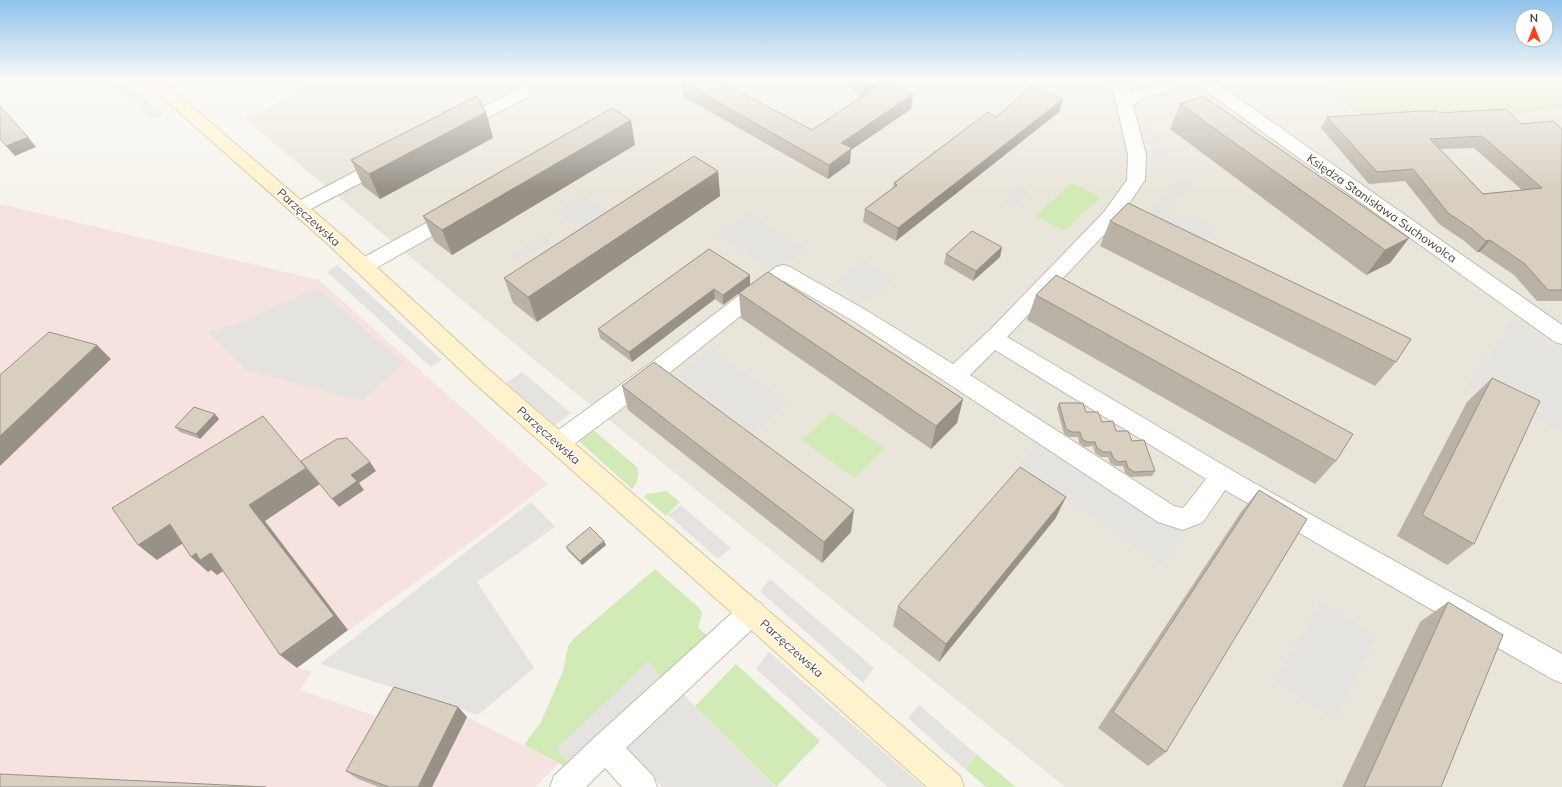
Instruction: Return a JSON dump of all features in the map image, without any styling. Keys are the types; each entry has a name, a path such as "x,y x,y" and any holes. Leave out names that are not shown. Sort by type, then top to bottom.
{"street":[{"name":"Parzęczewska","path":"193,117 364,266 435,334 949,787"},
{"path":"446,132 476,117"},
{"path":"955,376 993,339 1112,216 1136,180 1137,155 1127,117"},
{"name":"Księdza Stanisława Suchowolca","path":"1254,117 1553,323 1562,336"},
{"path":"299,208 397,158"},
{"path":"364,266 468,207"},
{"path":"558,443 660,368 782,272 862,318 955,376 1167,514 1183,519 1194,514 1222,476"},
{"path":"993,339 1222,476 1562,669"},
{"path":"565,787 605,747 752,612"},
{"path":"605,747 642,787"}],"shaded area":[{"path":"147,117 159,117 151,120"},
{"path":"250,117 1562,117 1562,787 1065,787 532,358 245,119"},
{"path":"1141,127 1153,127 1171,162 1159,162"},
{"path":"1180,177 1193,183 1166,214 1191,218 1217,225 1200,248 1131,217 1152,208"},
{"path":"1020,186 1030,191 1013,208 1002,203"},
{"path":"583,195 611,212 583,231 556,211"},
{"path":"0,204 319,280 548,484 297,668 312,672 300,690 376,716 388,693 404,697 467,717 559,763 535,787 0,787"},
{"path":"748,213 807,249 775,273 716,235"},
{"path":"543,235 551,241 519,262 510,256"},
{"path":"862,259 895,278 869,301 836,282"},
{"path":"337,265 442,360 431,367 327,272"},
{"path":"317,288 404,363 362,401 247,370 207,332 242,322"},
{"path":"1512,318 1562,354 1562,433 1467,385 1498,342"},
{"path":"711,348 788,403 755,433 678,375"},
{"path":"522,372 571,413 555,425 506,383"},
{"path":"1043,438 1186,531 1162,565 1017,467"},
{"path":"531,502 555,527 477,582 534,668 478,715 320,664"},
{"path":"681,505 731,548 718,559 668,515"},
{"path":"770,579 874,668 863,683 760,591"},
{"path":"1320,601 1377,636 1334,721 1275,680"},
{"path":"769,652 924,787 888,787 756,669"},
{"path":"648,662 661,676 570,764 556,749"},
{"path":"682,693 775,787 662,787 626,748"},
{"path":"919,705 976,754 965,769 908,718"}],"green space":[{"path":"1358,117 1478,117 1365,124"},
{"path":"1072,183 1101,197 1064,231 1035,216"},
{"path":"832,412 885,448 855,478 801,440"},
{"path":"591,428 637,467 638,479 632,489 580,442 581,435"},
{"path":"666,491 680,502 666,516 644,497 646,494"},
{"path":"655,569 698,607 702,613 698,628 707,635 661,676 648,663 557,749 570,764 567,770 559,763 524,745 541,722 563,671 568,646 573,639"},
{"path":"736,664 820,741 776,787 695,706"},
{"path":"976,754 1016,787 986,787 965,769"}],"building":[{"path":"0,117 10,117 28,137 6,146 0,139"},
{"path":"436,117 477,117 369,174 351,160"},
{"path":"597,117 626,117 631,120 442,230 423,216"},
{"path":"744,117 787,117 812,130 832,117 880,117 841,143 852,148 829,165"},
{"path":"982,117 1040,117 898,228 865,209 897,185 894,183"},
{"path":"1198,117 1233,117 1409,238 1385,250"},
{"path":"1327,117 1514,117 1521,124 1553,121 1562,129 1562,290 1548,290 1525,264 1490,240 1486,241 1472,229 1448,213 1413,169 1377,172","holes":["1482,136 1542,188 1483,194 1430,139"]},
{"path":"694,156 718,171 528,297 504,278"},
{"path":"1128,203 1411,339 1396,362 1110,221"},
{"path":"972,231 1002,247 976,271 946,254"},
{"path":"709,249 750,275 723,295 714,289 629,352 598,329"},
{"path":"768,272 963,399 936,426 739,293"},
{"path":"1056,275 1353,434 1336,461 1036,295"},
{"path":"49,332 97,345 0,436 0,375"},
{"path":"654,362 854,510 824,542 622,386"},
{"path":"1492,378 1540,401 1474,544 1422,515"},
{"path":"1059,403 1083,403 1086,412 1098,412 1102,422 1113,421 1116,431 1128,431 1132,441 1144,440 1155,471 1134,472 1128,468 1126,461 1118,462 1113,458 1111,452 1103,452 1097,448 1095,442 1087,442 1082,439 1080,432 1072,432 1066,429"},
{"path":"194,407 215,414 196,434 175,427"},
{"path":"263,416 306,468 249,505 334,616 280,655 211,553 200,560 196,553 191,557 170,524 138,545 112,508"},
{"path":"347,438 370,462 351,475 357,481 332,499 301,461 337,439"},
{"path":"1020,467 1066,497 946,644 898,606"},
{"path":"1259,490 1307,519 1166,752 1113,712"},
{"path":"590,527 604,541 580,561 566,547"},
{"path":"1448,602 1503,635 1441,787 1364,787"},
{"path":"394,687 458,707 418,787 389,787 346,771"},
{"path":"0,774 266,787 0,787"}]}
